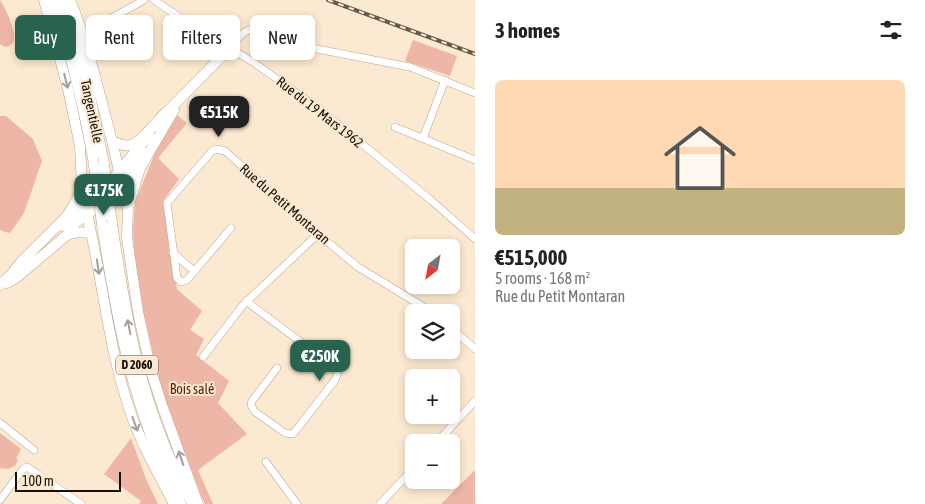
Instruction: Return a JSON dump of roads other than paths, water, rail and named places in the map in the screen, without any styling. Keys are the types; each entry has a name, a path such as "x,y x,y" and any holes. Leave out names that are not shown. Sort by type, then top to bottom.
{"main road":[{"path":"44,0 68,88 80,146 82,188 111,343 126,397 144,446 174,504"},
{"name":"D 2060","path":"53,0 82,100 93,158 111,285 122,342 136,396 162,464 181,504"},
{"name":"Tangentielle","path":"63,0 86,78 104,164 125,306 139,372 161,438 192,504"},
{"path":"70,0 94,70 128,207"},
{"path":"2,285 134,167 170,111 218,60"},
{"path":"112,141 124,146 132,145 154,123 170,111"},
{"path":"170,111 140,168 128,207 127,238 144,344 163,408 198,504"},
{"path":"14,272 21,262 67,216 82,188"},
{"path":"2,285 14,272 86,210"},
{"path":"2,285 16,278 67,235 76,232 91,232"}],"street":[{"path":"117,15 144,0"},
{"name":"Rue du 19 Mars 1962","path":"154,0 176,15"},
{"path":"240,37 249,29 255,29 287,41 317,49 410,67 475,93"},
{"name":"Rue du 19 Mars 1962","path":"240,55 318,108 432,200 475,239"},
{"path":"422,138 445,80"},
{"path":"395,127 475,160"},
{"name":"Rue du Petit Montaran","path":"194,271 187,280 181,282 177,278 167,203 212,151 216,149 225,151 358,267 419,304"},
{"path":"173,253 194,271 232,228"},
{"path":"203,357 247,300 318,234"},
{"path":"247,300 251,305 333,366 338,372 335,380 293,434 284,433 252,408 252,401 278,368"},
{"path":"460,336 475,349"},
{"path":"444,434 475,401"},
{"path":"0,423 34,450"},
{"path":"266,462 297,504"},
{"path":"0,500 23,469 27,467 81,504"},
{"path":"380,504 405,478"}],"railway":[{"path":"328,0 475,54"}],"park label":[{"name":"Bois salé","path":"192,389"}]}
